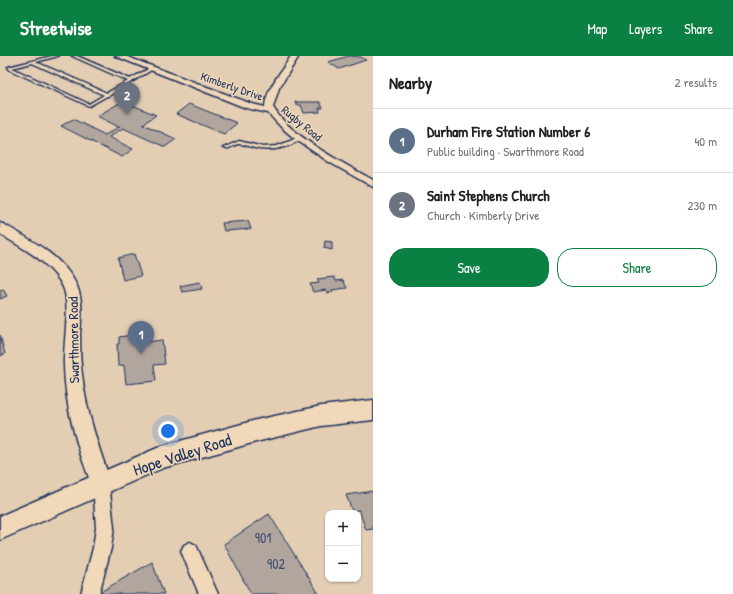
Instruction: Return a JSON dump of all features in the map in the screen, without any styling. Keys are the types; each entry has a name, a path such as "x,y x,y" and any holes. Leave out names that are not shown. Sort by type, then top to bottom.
{"main road":[{"name":"Hope Valley Road","path":"0,528 162,457 213,442 321,416 373,410"}],"street":[{"name":"Kimberly Drive","path":"119,56 249,106 270,111"},
{"name":"Rugby Road","path":"295,56 269,101 270,111 276,119 326,158 373,184"},
{"name":"Swarthmore Road","path":"0,228 52,263 67,279 72,288 74,299 72,375 76,403 83,430 101,483"},
{"path":"90,594 102,548 105,528 101,483"},
{"path":"190,551 209,594"}],"lane":[{"path":"56,56 10,67 11,69 89,105 151,69"},
{"path":"74,56 131,81"},
{"path":"33,62 108,95"},
{"path":"225,148 239,142 269,149 282,147 300,138"}],"building":[{"path":"349,56 361,57 366,60 339,69 328,62"},
{"path":"123,101 156,115 143,124 176,139 165,147 123,128 109,137 133,149 122,157 61,126 73,119 105,135 120,126 97,116"},
{"path":"295,102 320,102 323,108 319,108 320,112 304,113 301,105 296,105"},
{"path":"189,104 237,123 224,134 176,114"},
{"path":"248,221 251,229 224,231 222,223"},
{"path":"325,241 332,242 332,250 324,248"},
{"path":"134,254 141,276 123,280 118,258"},
{"path":"334,277 336,281 343,280 347,288 332,290 333,292 327,293 326,290 313,292 310,284 319,283 317,279"},
{"path":"200,282 202,289 182,292 180,286"},
{"path":"3,289 7,296 0,299 0,290"},
{"path":"145,333 146,342 162,340 165,364 154,365 156,381 126,384 124,365 118,366 117,344 119,344 119,337"},
{"path":"0,335 5,354 0,356"},
{"path":"373,491 373,529 366,530 361,516 361,510 352,510 346,495"},
{"path":"269,514 319,594 251,594 224,544"},
{"path":"152,562 164,594 102,594 102,591"}],"place":[{"name":"Saint Stephens Church","path":"127,115"},
{"name":"Durham Fire Station Number 6","path":"141,354"}]}
